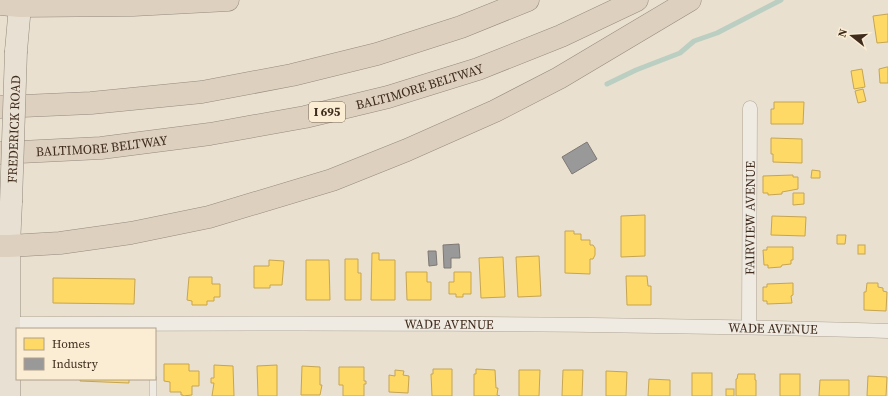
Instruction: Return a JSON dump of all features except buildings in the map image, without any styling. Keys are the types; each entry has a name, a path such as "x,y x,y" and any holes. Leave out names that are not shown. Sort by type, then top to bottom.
{"highway":[{"path":"15,2 133,6 228,0"},
{"path":"0,107 91,103 202,92 292,75 377,54 461,27 528,0"},
{"name":"BALTIMORE BELTWAY","path":"0,153 101,148 210,134 305,117 388,97 478,68 561,36 637,0"},
{"path":"5,246 60,243 147,230 209,217 332,180 407,150 495,111 560,78 690,0"}],"main road":[{"name":"FREDERICK ROAD","path":"9,396 5,352 10,324 5,246 11,202 16,51 15,2"}],"street":[{"name":"FAIRVIEW AVENUE","path":"749,327 750,108"},
{"name":"WADE AVENUE","path":"10,324 154,326 416,324 749,327 888,331"}],"lane":[{"path":"153,380 153,396"}],"waterway":[{"path":"607,84 636,70 680,53 694,41 717,33 781,0"}]}
